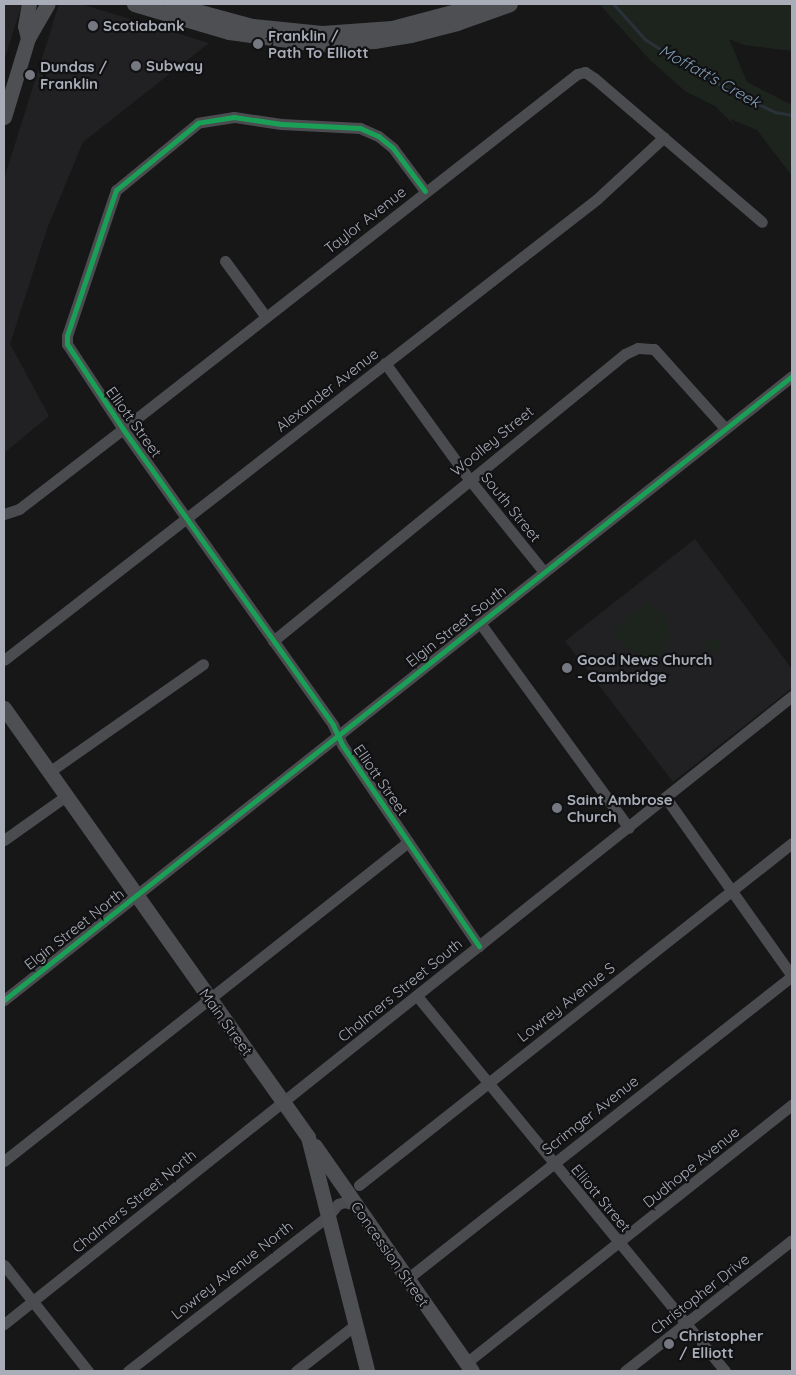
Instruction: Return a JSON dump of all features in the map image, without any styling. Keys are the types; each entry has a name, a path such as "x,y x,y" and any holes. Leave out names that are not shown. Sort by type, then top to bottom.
{"main road":[{"path":"28,38 25,26 29,4"},
{"path":"4,117 28,38 48,4"},
{"path":"134,4 231,32 317,44 394,38 481,7"},
{"path":"171,4 252,26 322,33 392,28 481,7 510,4"},
{"name":"Main Street","path":"4,710 308,1136 367,1371"},
{"name":"Concession Street","path":"308,1136 469,1367"}],"street":[{"name":"Taylor Avenue","path":"4,514 19,509 577,74 584,72 594,78 762,222"},
{"name":"Elliott Street","path":"426,191 393,148 378,136 360,128 222,117 190,128 116,190 67,336 70,353 273,641 480,946"},
{"name":"Alexander Avenue","path":"4,660 596,199 664,137"},
{"path":"226,261 266,317"},
{"name":"Woolley Street","path":"273,641 620,357 638,348 654,349 725,428"},
{"name":"South Street","path":"386,363 469,479 544,572"},
{"name":"Elgin Street South","path":"136,896 792,376"},
{"path":"480,623 629,828"},
{"path":"49,772 203,664"},
{"name":"Chalmers Street South","path":"284,1102 792,696"},
{"path":"4,840 66,796"},
{"path":"666,798 792,976"},
{"path":"4,1160 408,842"},
{"name":"Lowrey Avenue S","path":"359,1185 792,843"},
{"name":"Elgin Street North","path":"4,1000 136,896"},
{"name":"Scrimger Avenue","path":"407,1279 792,976"},
{"name":"Elliott Street","path":"417,996 486,1084 725,1371"},
{"name":"Chalmers Street North","path":"4,1324 284,1102"},
{"name":"Dudhope Avenue","path":"469,1367 792,1106"},
{"name":"Lowrey Avenue North","path":"128,1371 344,1202 356,1205"},
{"name":"Christopher Drive","path":"625,1371 792,1240"},
{"path":"4,1265 88,1371"},
{"path":"296,1371 356,1324"}],"shaded area":[{"path":"4,4 22,4 4,61"},
{"path":"59,4 81,4 209,43 83,142 47,229 10,344 49,416 4,453 4,179"},
{"path":"599,4 792,4 792,51 744,45 729,39 747,82 792,105 792,176 757,130 730,119 736,127 715,106 685,91 651,61"},
{"path":"695,539 792,669 792,688 673,782 565,641"},
{"path":"648,602 666,617 670,638 655,665 616,639 615,628"},
{"path":"713,637 721,643 718,650 713,653 703,646"}],"waterway":[{"name":"Moffatt's Creek","path":"614,4 645,39 701,75 775,112 792,115"}],"cycle path":[{"path":"425,191 393,148 378,136 360,128 281,124 234,117 198,123 116,190 67,336 67,344 123,429 333,725 343,746 479,946"},
{"path":"4,1000 792,376"}],"place":[{"name":"Scotiabank","path":"93,26"},
{"name":"Franklin / Path To Elliott","path":"258,44"},
{"name":"Subway","path":"136,66"},
{"name":"Dundas / Franklin","path":"30,75"},
{"name":"Good News Church - Cambridge","path":"567,668"},
{"name":"Saint Ambrose Church","path":"557,808"},
{"name":"Christopher / Elliott","path":"669,1344"}]}
